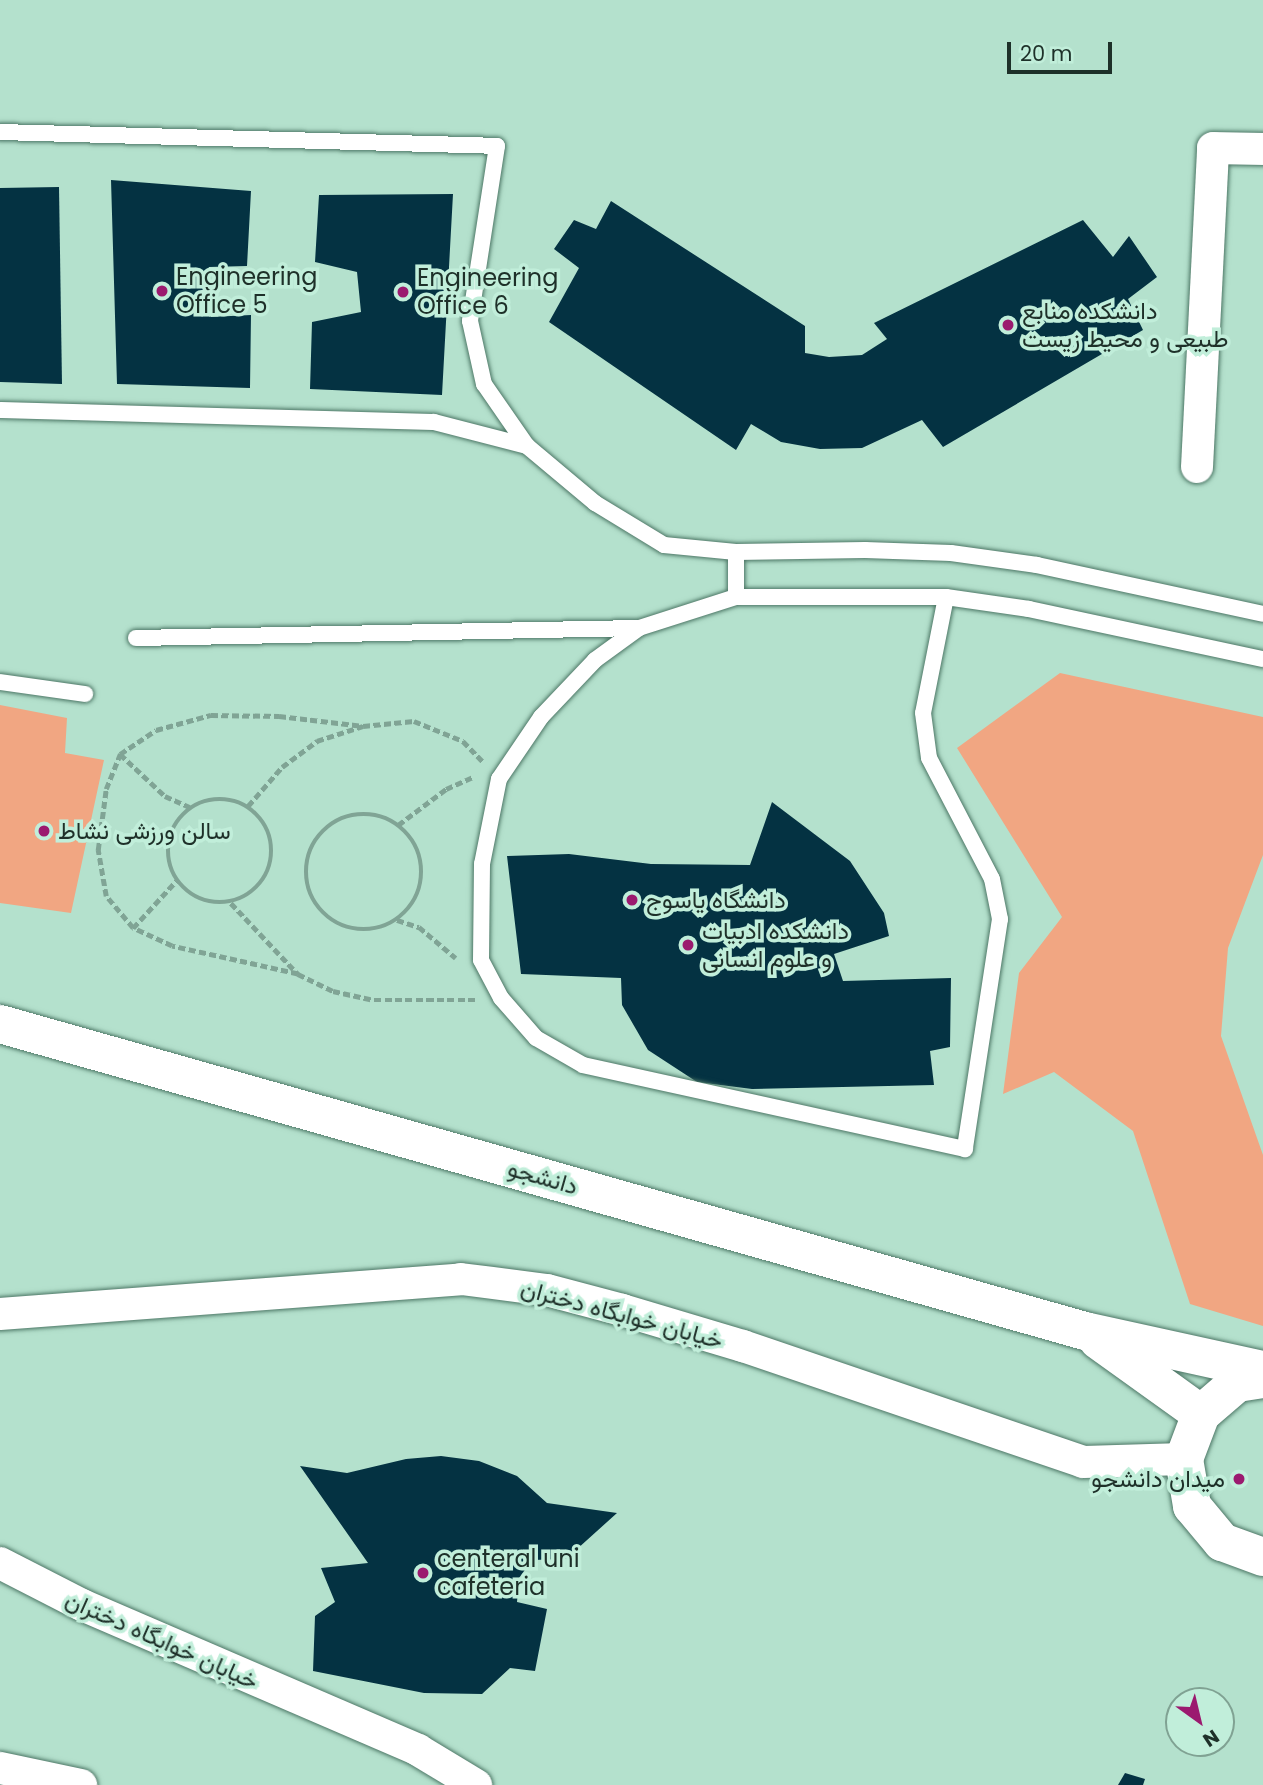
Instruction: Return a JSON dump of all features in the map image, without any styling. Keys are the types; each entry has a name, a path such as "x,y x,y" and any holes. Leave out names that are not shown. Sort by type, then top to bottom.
{"street":[{"path":"1197,467 1213,148 1263,149"},
{"name":"دانشجو","path":"0,1024 1085,1331 1263,1370"},
{"name":"خیابان خوابگاه دختران","path":"0,1314 461,1279 547,1290 635,1314 743,1346 1083,1462 1184,1458"},
{"path":"1085,1331 1201,1414"},
{"path":"1263,1379 1237,1383 1201,1414 1184,1458 1192,1506 1223,1542 1263,1557"},
{"name":"خیابان خوابگاه دختران","path":"0,1563 131,1627 418,1750 476,1785"},
{"path":"0,1768 81,1785"}],"lane":[{"path":"0,132 497,146 470,321 484,384 527,446 595,503 664,545 736,552 951,553 1037,565 1263,614"},
{"path":"0,410 434,422 527,446"},
{"path":"736,552 736,597"},
{"path":"136,638 639,628 736,597 946,597 1029,609 1263,659"},
{"path":"639,628 595,660 541,718 499,779 481,864 481,960 501,999 536,1038 583,1065 965,1149 1000,919 992,879 929,758 923,713 946,597"},
{"path":"0,682 85,694"}],"path":[{"path":"499,779 463,741 414,721 363,726 279,716 211,715 156,730 120,754 106,789 98,850 106,895 133,928 172,947 298,974 333,991 374,1000 501,999"},
{"path":"248,806 282,767 317,741 363,726"},
{"path":"120,754 165,796 190,807"},
{"path":"398,825 455,785 473,777 499,779"},
{"path":"219,799 248,806 263,821 271,839 272,860 264,879 250,894 231,902 210,903 191,896 176,881 168,863 168,842 175,823 190,807 219,799"},
{"path":"374,814 398,825 417,849 422,882 414,904 397,920 376,929 354,930 332,921 316,905 307,884 306,862 314,840 331,824 352,815 374,814"},
{"path":"133,928 176,881"},
{"path":"231,902 298,974"},
{"path":"397,920 419,927 438,941 501,999"}],"shaded area":[{"path":"1060,673 1263,717 1263,855 1228,948 1221,1036 1263,1155 1263,1326 1190,1304 1133,1131 1054,1072 1003,1094 1019,973 1062,917 957,748"},
{"name":"سالن ورزشی نشاط","path":"0,705 67,718 65,753 104,760 71,913 0,903"}],"building":[{"name":"Engineering Office 5","path":"111,180 251,191 247,266 209,267 211,317 251,315 250,388 117,384"},
{"path":"59,187 62,384 0,382 0,188"},
{"name":"Engineering Office 6","path":"453,194 442,395 310,389 312,322 361,312 357,272 315,262 319,195"},
{"name":"دانشکده منابع طبیعی و محیط زیست","path":"611,201 805,326 805,353 829,357 862,355 887,339 874,323 1083,220 1113,257 1129,236 1157,277 1128,299 1143,330 943,447 922,420 862,448 820,449 781,442 751,424 736,450 549,322 579,268 554,249 574,220 596,229"},
{"name":"دانشکده ادبیات و علوم انسانی","path":"772,802 850,861 884,913 889,936 834,954 843,981 951,978 950,1047 930,1051 934,1085 752,1089 697,1082 648,1050 622,1005 621,978 521,974 507,856 569,854 651,864 750,865"},
{"name":"centeral uni cafeteria","path":"441,1456 479,1461 517,1476 547,1503 617,1513 566,1559 532,1560 519,1578 517,1602 547,1609 535,1671 510,1668 482,1694 424,1693 313,1671 315,1616 335,1602 321,1568 368,1563 300,1466 347,1473 406,1459"},
{"path":"1125,1773 1145,1779 1143,1785 1118,1785"}],"place":[{"name":"Engineering Office 5","path":"162,291"},
{"name":"Engineering Office 6","path":"403,292"},
{"name":"دانشکده منابع طبیعی و محیط زیست","path":"1008,325"},
{"name":"سالن ورزشی نشاط","path":"44,831"},
{"name":"دانشگاه یاسوج","path":"632,900"},
{"name":"دانشکده ادبیات و علوم انسانی","path":"688,945"},
{"name":"میدان دانشجو","path":"1239,1479"},
{"name":"centeral uni cafeteria","path":"423,1573"}]}
